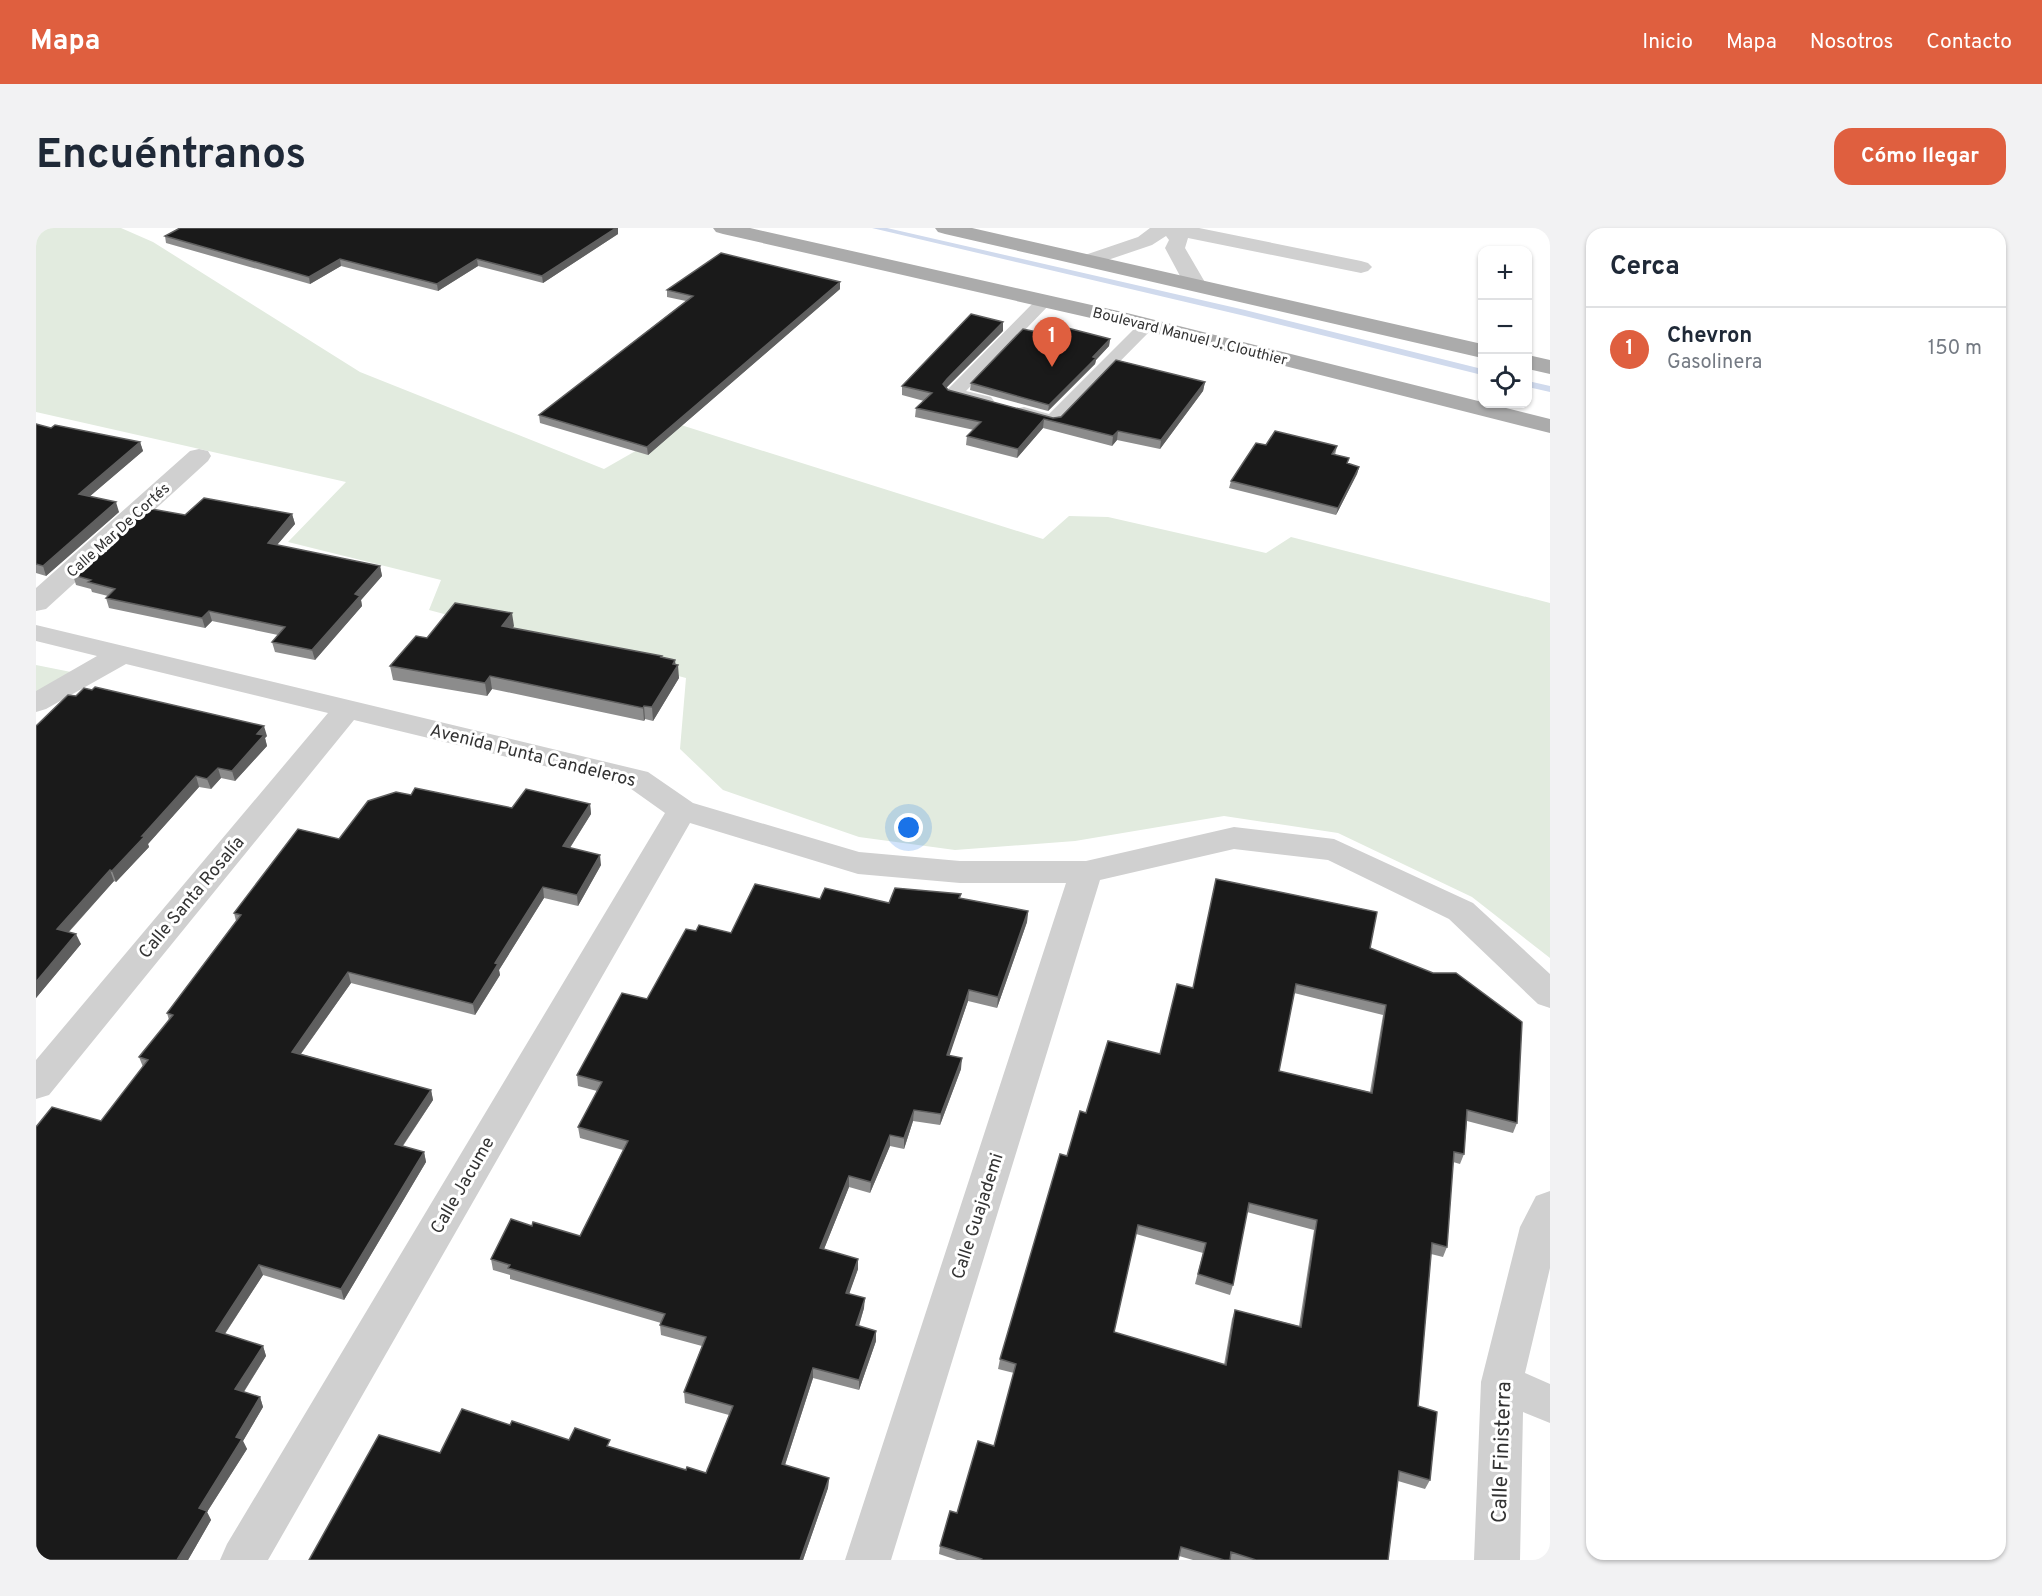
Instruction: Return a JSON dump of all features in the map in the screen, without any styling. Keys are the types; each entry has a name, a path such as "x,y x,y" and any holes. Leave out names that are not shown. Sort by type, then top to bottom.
{"main road":[{"name":"Boulevard Manuel J. Clouthier","path":"723,228 1147,325 1550,426"},
{"path":"945,228 1478,350"},
{"path":"1532,363 1550,367"}],"street":[{"path":"1170,228 1179,240 1175,248 1195,284"},
{"path":"1089,260 1145,241 1155,233 1170,228 1197,231 1361,267"},
{"name":"Calle Mar De Cortés","path":"36,603 199,456"},
{"name":"Avenida Punta Candeleros","path":"36,633 637,779 682,810 858,863 960,872 1086,872 1234,838 1334,850 1461,911 1550,994"},
{"path":"36,703 122,654"},
{"name":"Calle Santa Rosalía","path":"36,1085 347,709"},
{"name":"Calle Jacume","path":"243,1560 682,810"},
{"name":"Calle Guajademi","path":"868,1560 1086,872"},
{"name":"Calle Finisterra","path":"1497,1560 1502,1382 1540,1227 1550,1207"},
{"path":"1502,1382 1550,1404"}],"lane":[{"path":"1044,301 954,393 1052,420 1147,325"}],"shaded area":[{"path":"36,228 121,228 153,242 360,372 604,469 681,425 1043,539 1069,516 1108,517 1266,553 1291,537 1550,603 1550,958 1472,897 1338,833 1224,816 1075,841 955,850 859,837 723,790 680,749 686,678 429,610 441,580 288,542 346,482 36,412"},
{"path":"36,665 71,672 36,692"}],"building":[{"path":"180,228 616,228 542,276 477,259 437,284 340,259 309,277 165,236"},
{"path":"721,253 840,282 647,447 539,415 693,296 667,290"},
{"path":"971,314 1003,322 947,379 943,384 948,390 1053,418 1061,417 1116,360 1205,382 1161,440 1118,431 1113,436 1044,419 1018,449 967,436 981,422 916,408 932,393 902,386"},
{"path":"1052,324 1110,339 1093,357 1096,358 1049,405 971,383 1023,329 1042,333"},
{"path":"36,424 51,428 55,425 140,442 79,494 116,502 43,566 36,564"},
{"path":"1275,431 1337,446 1332,454 1349,458 1347,463 1359,467 1338,508 1231,481 1256,443 1266,445"},
{"path":"204,498 292,514 268,543 380,566 355,594 360,596 312,650 272,642 285,627 209,611 202,618 106,598 115,589 88,582 91,580 73,575 146,508 185,515"},
{"path":"455,603 512,613 502,626 662,656 675,660 673,664 678,665 652,707 644,706 643,708 490,676 485,683 390,666 416,636 427,638"},
{"path":"95,687 264,726 257,734 264,735 232,771 218,768 207,779 196,776 142,836 145,836 112,871 110,870 57,929 76,934 36,982 36,726 68,695 76,696 84,688 92,690"},
{"path":"415,788 512,808 526,789 590,804 563,846 600,855 577,895 543,887 495,963 498,964 473,1004 348,972 292,1052 431,1090 395,1144 424,1152 341,1289 259,1265 216,1331 263,1346 235,1389 260,1397 236,1437 242,1439 199,1508 207,1511 177,1560 36,1560 36,1127 52,1107 101,1121 148,1060 139,1057 173,1015 167,1013 241,915 234,913 298,829 339,839 368,801 396,792 411,795"},
{"path":"1216,879 1377,912 1370,948 1433,973 1456,973 1522,1022 1517,1123 1467,1110 1464,1154 1454,1152 1447,1247 1432,1243 1418,1406 1437,1412 1430,1480 1399,1471 1388,1560 1256,1560 1231,1552 1230,1560 1224,1560 1181,1547 1178,1560 982,1560 940,1546 950,1511 957,1513 978,1441 994,1446 1016,1364 1000,1359 1060,1154 1067,1156 1080,1111 1086,1113 1108,1041 1160,1054 1177,984 1193,988","holes":["1296,984 1386,1005 1372,1093 1279,1071","1249,1203 1317,1220 1301,1327 1235,1310 1226,1365 1114,1332 1138,1225 1206,1243 1198,1274 1233,1285"]},
{"path":"755,884 820,899 825,888 889,903 895,888 961,894 959,898 1028,911 998,997 969,990 947,1055 962,1058 941,1114 914,1110 904,1138 890,1135 871,1182 849,1176 820,1248 858,1259 846,1293 865,1298 856,1325 876,1331 859,1380 813,1368 782,1464 829,1478 800,1560 309,1560 379,1435 440,1453 462,1409 510,1425 512,1421 569,1440 575,1428 610,1440 607,1446 686,1470 687,1467 706,1473 733,1406 684,1392 706,1337 660,1325 665,1314 508,1268 510,1265 491,1259 511,1219 532,1226 533,1222 580,1236 628,1141 578,1127 602,1082 577,1075 622,993 647,999 686,929 696,931 699,925 731,933"}],"waterway":[{"path":"876,228 1245,313 1478,371"},
{"path":"1532,385 1550,389"}],"place":[{"name":"Chevron","path":"1052,367"}]}
